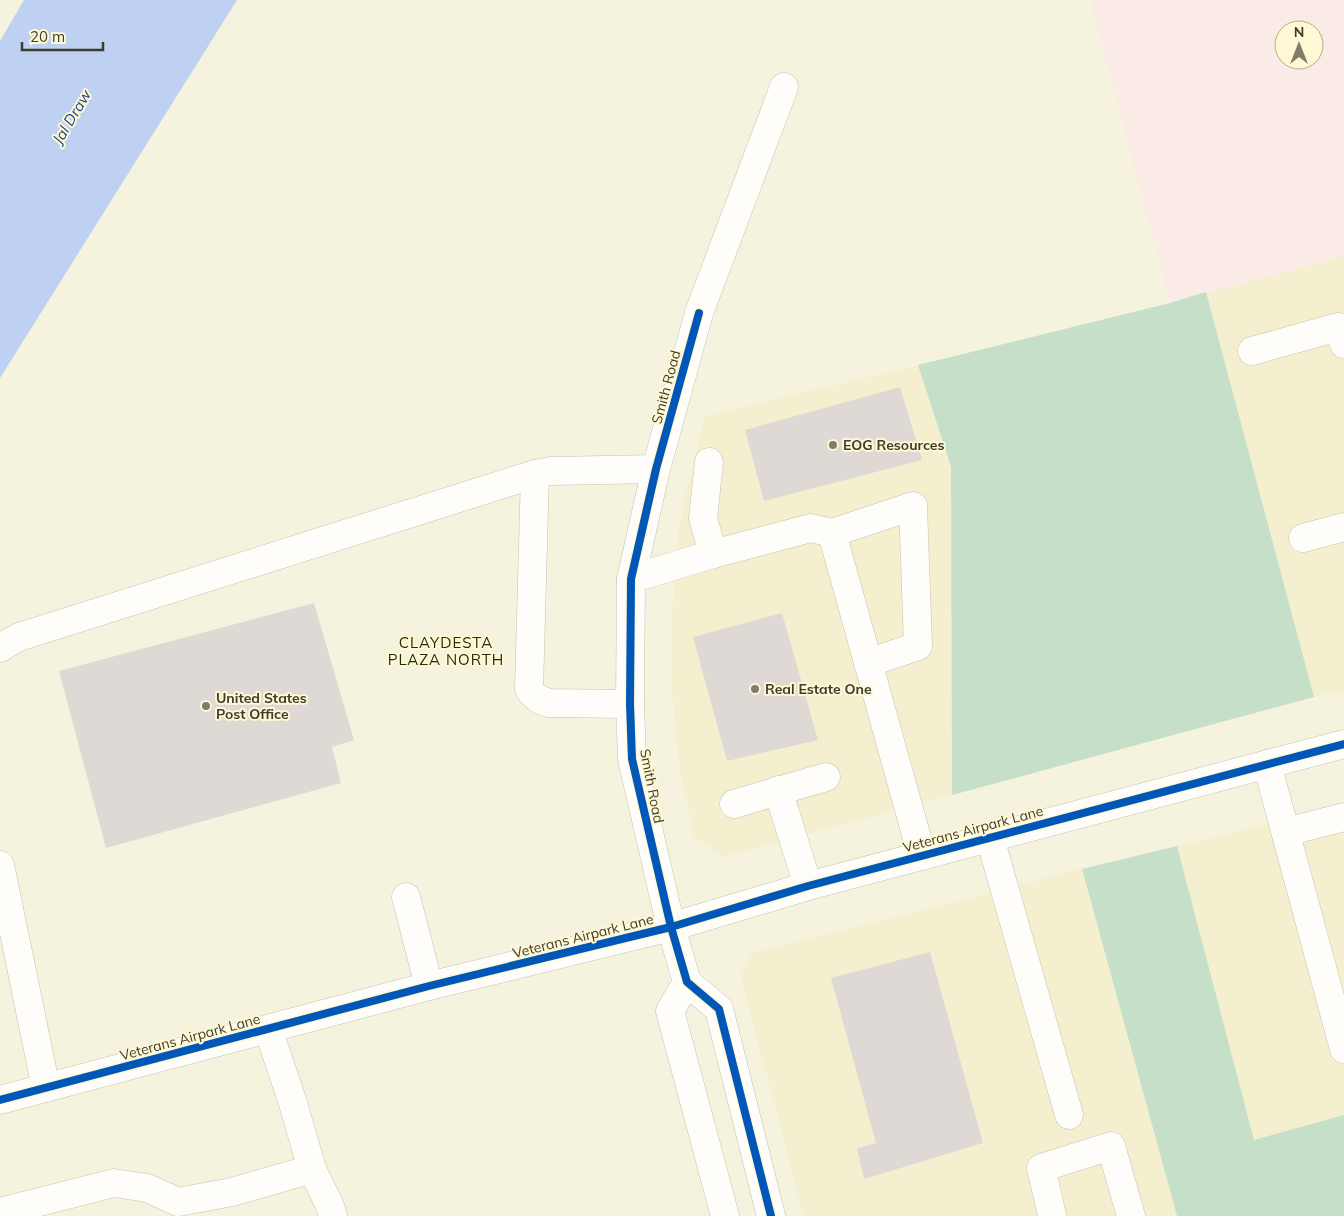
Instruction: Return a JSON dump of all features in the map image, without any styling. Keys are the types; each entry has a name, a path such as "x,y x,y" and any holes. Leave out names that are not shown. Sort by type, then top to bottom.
{"street":[{"name":"Smith Road","path":"687,982 671,927 632,759 630,579 656,469 699,313 784,87"},
{"path":"1252,351 1338,327 1344,344"},
{"path":"709,462 703,518 712,554"},
{"path":"0,648 19,637 535,474 656,469"},
{"path":"535,474 529,689 539,700 549,703 630,704"},
{"path":"630,579 712,554 811,528 832,533 913,506 918,646 868,663"},
{"path":"1303,538 1344,527"},
{"path":"832,533 922,856"},
{"name":"Veterans Airpark Lane","path":"0,1100 429,986 671,927 808,886 1344,744"},
{"path":"1267,764 1344,1048"},
{"path":"734,804 826,777"},
{"path":"778,790 808,886"},
{"path":"1286,832 1344,817"},
{"path":"990,838 1069,1115"},
{"path":"0,865 46,1088"},
{"path":"406,897 429,986"},
{"path":"726,1216 670,1011 687,982 719,1009 771,1216"},
{"path":"268,1029 292,1100 312,1169 333,1216"},
{"path":"1051,1216 1041,1168 1111,1146 1131,1216"},
{"path":"0,1212 114,1184 147,1188 178,1202 232,1192 312,1169"}],"shaded area":[{"path":"1090,0 1344,0 1344,256 1170,303"},
{"path":"1344,256 1344,690 1314,697 1206,292"},
{"path":"918,365 951,467 952,795 724,856 695,838 680,774 672,689 673,601 679,526 704,417"},
{"path":"1344,805 1344,1115 1254,1140 1177,846"},
{"path":"1082,869 1177,1216 804,1216 740,974 751,954"}],"green space":[{"path":"1206,292 1314,697 952,795 951,467 918,365 1170,303"},
{"path":"1177,846 1254,1140 1344,1115 1344,1216 1177,1216 1082,869"}],"water":[{"name":"Jal Draw","path":"24,0 237,0 0,378 0,41"}],"building":[{"name":"EOG Resources","path":"900,387 922,460 764,501 745,430"},
{"name":"United States Post Office","path":"314,603 354,740 332,747 341,783 106,848 59,671"},
{"name":"Real Estate One","path":"782,613 818,740 727,761 693,637"},
{"path":"930,952 983,1143 864,1179 857,1148 876,1143 831,978"}],"cycle path":[{"path":"699,313 656,469 631,579 630,704 632,759 671,927 687,982 719,1009 771,1216"},
{"path":"0,1100 429,986 671,927 808,886 1344,744"}],"place":[{"name":"EOG Resources","path":"833,445"},
{"name":"Real Estate One","path":"755,689"},
{"name":"United States Post Office","path":"206,706"}],"district":[{"name":"CLAYDESTA PLAZA NORTH","path":"446,652"}]}
